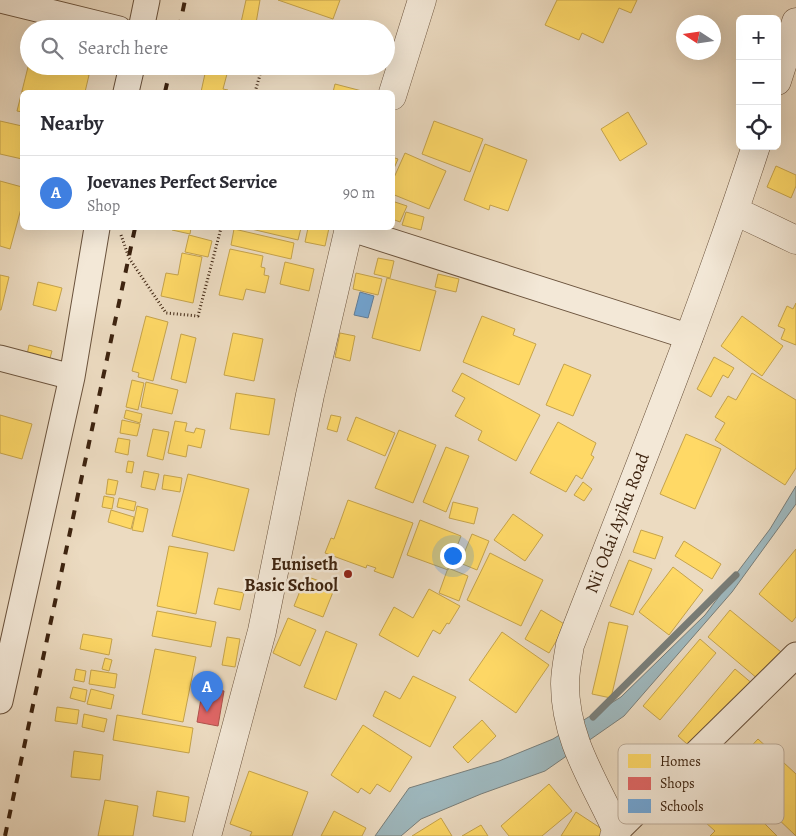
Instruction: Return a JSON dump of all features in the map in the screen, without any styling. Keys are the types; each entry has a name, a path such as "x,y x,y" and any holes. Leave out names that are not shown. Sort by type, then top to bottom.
{"street":[{"path":"1,0 82,20"},
{"path":"143,20 147,0"},
{"path":"394,90 422,0"},
{"path":"781,69 796,22"},
{"path":"126,90 130,75"},
{"name":"Nii Odai Ayiku Road","path":"615,834 577,749 567,716 565,683 570,645 690,337 755,150"},
{"path":"735,211 796,240"},
{"path":"0,701 8,634 72,377 96,230"},
{"path":"207,836 262,631 310,395 349,230"},
{"path":"355,230 690,337"},
{"path":"0,358 72,377"},
{"path":"706,744 796,655"},
{"path":"615,834 625,824"}],"path":[{"path":"256,90 260,75"},
{"path":"119,230 129,258 166,313 198,316 220,230"}],"water":[{"path":"796,486 796,504 732,592 624,716 545,771 481,794 421,819 401,836 375,836 409,788 499,761 553,739 621,697 705,615 770,529"}],"building: Homes":[{"path":"246,0 260,0 257,20 242,20"},
{"path":"278,0 340,0 333,19"},
{"path":"557,0 637,0 631,13 619,8 603,43 582,33 579,40 545,25"},
{"path":"26,75 89,75 85,90 22,90"},
{"path":"205,75 227,75 223,89 228,90 201,90"},
{"path":"335,84 358,90 334,90"},
{"path":"20,99 20,112 17,111"},
{"path":"628,112 647,144 620,161 601,129"},
{"path":"0,121 20,126 20,159 0,154"},
{"path":"434,121 483,139 470,172 422,154"},
{"path":"485,144 527,160 508,211 490,205 489,210 464,200"},
{"path":"405,153 446,171 429,209 395,195 395,175"},
{"path":"776,166 796,175 796,186 791,198 767,187"},
{"path":"0,181 20,186 20,212 10,249 0,246"},
{"path":"395,202 407,206 400,222 395,220"},
{"path":"406,212 424,217 421,230 402,225"},
{"path":"172,230 191,230 190,234"},
{"path":"234,230 294,243 291,259 231,245"},
{"path":"256,230 300,230 298,240"},
{"path":"308,230 329,230 325,246 305,242"},
{"path":"189,235 212,241 208,257 185,252"},
{"path":"230,249 263,256 261,267 265,268 264,275 269,276 265,293 246,289 243,300 219,295"},
{"path":"182,253 202,257 193,303 161,296 166,273 178,275"},
{"path":"378,258 394,261 390,278 374,274"},
{"path":"285,262 314,269 309,291 280,284"},
{"path":"356,273 382,279 378,295 353,289"},
{"path":"438,274 459,279 456,292 435,287"},
{"path":"0,275 9,277 1,310 0,310"},
{"path":"387,278 436,291 420,351 372,338"},
{"path":"38,282 62,288 56,311 33,305"},
{"path":"796,303 796,345 781,339 785,329 778,326 787,306 793,309"},
{"path":"146,316 168,322 153,381 138,377 139,373 132,371"},
{"path":"482,316 515,329 513,335 536,344 519,385 463,362"},
{"path":"742,316 783,346 762,376 721,346"},
{"path":"233,333 263,339 254,381 224,375"},
{"path":"340,333 355,336 350,361 335,357"},
{"path":"181,334 196,338 186,383 171,379"},
{"path":"29,345 52,351 48,365 26,360"},
{"path":"714,357 734,368 728,378 723,375 711,397 697,389"},
{"path":"564,364 591,375 573,416 546,405"},
{"path":"462,373 540,415 516,461 478,440 482,431 455,416 465,398 452,391"},
{"path":"752,373 796,400 796,468 785,485 715,440 725,423 715,417 728,396 736,400"},
{"path":"132,380 144,383 138,410 126,407"},
{"path":"146,382 178,390 172,414 141,407"},
{"path":"236,393 275,399 269,435 230,429"},
{"path":"126,410 142,414 140,423 124,418"},
{"path":"0,415 32,424 22,459 0,453"},
{"path":"331,415 341,417 337,432 327,429"},
{"path":"356,417 395,433 385,456 347,440"},
{"path":"122,420 140,424 137,436 120,433"},
{"path":"175,421 187,423 185,431 194,433 196,428 205,430 201,448 188,445 186,457 168,453"},
{"path":"558,422 596,443 591,455 594,457 582,479 576,475 566,492 530,473"},
{"path":"153,429 169,432 163,460 147,456"},
{"path":"399,430 436,445 413,503 375,488"},
{"path":"686,434 721,449 695,509 660,494"},
{"path":"118,438 130,440 128,455 115,452"},
{"path":"446,447 469,456 446,512 423,502"},
{"path":"128,461 134,462 132,473 126,472"},
{"path":"144,471 159,474 155,490 141,487"},
{"path":"188,474 249,489 234,551 172,536"},
{"path":"164,475 182,478 180,492 162,489"},
{"path":"108,479 118,481 115,495 106,494"},
{"path":"583,482 592,489 584,501 574,495"},
{"path":"104,496 114,498 112,509 102,507"},
{"path":"119,498 136,502 134,511 117,507"},
{"path":"348,500 413,523 393,578 374,571 376,568 367,565 366,568 325,553 331,538 334,539"},
{"path":"453,502 478,508 474,524 449,518"},
{"path":"137,506 148,509 143,532 132,530"},
{"path":"111,510 134,517 131,529 108,522"},
{"path":"513,514 543,535 525,561 494,540"},
{"path":"420,520 461,536 448,570 407,555"},
{"path":"641,530 663,537 655,559 633,552"},
{"path":"472,534 489,541 477,570 460,563"},
{"path":"684,541 721,564 712,579 675,556"},
{"path":"169,546 208,553 196,614 157,606"},
{"path":"796,549 796,617 792,622 759,594"},
{"path":"490,553 543,580 521,626 467,600"},
{"path":"629,560 652,569 633,615 610,606"},
{"path":"673,567 703,590 669,635 639,612"},
{"path":"448,568 468,576 459,601 439,593"},
{"path":"306,576 335,587 323,617 294,606"},
{"path":"218,588 244,593 240,610 214,604"},
{"path":"429,589 460,606 449,624 447,623 440,634 433,630 418,657 379,635 394,607 413,618"},
{"path":"541,610 566,625 549,653 525,639"},
{"path":"730,610 781,652 758,679 708,637"},
{"path":"157,611 216,622 211,647 152,636"},
{"path":"288,618 316,630 300,666 273,653"},
{"path":"609,622 628,626 611,698 592,694"},
{"path":"326,631 357,644 336,700 304,687"},
{"path":"502,632 549,665 516,713 469,680"},
{"path":"83,634 112,639 109,655 80,649"},
{"path":"227,637 240,639 235,667 222,665"},
{"path":"700,639 716,653 660,720 643,706"},
{"path":"155,649 196,657 183,722 142,714"},
{"path":"105,658 112,660 109,671 102,669"},
{"path":"76,669 86,671 84,682 74,680"},
{"path":"735,669 754,685 703,744 687,744 678,736"},
{"path":"91,670 117,674 115,688 89,684"},
{"path":"413,676 456,697 430,747 373,716 385,691 400,699"},
{"path":"73,687 87,690 85,702 70,698"},
{"path":"91,689 114,695 111,709 87,704"},
{"path":"57,707 79,710 77,724 55,721"},
{"path":"84,714 107,719 104,732 82,727"},
{"path":"117,715 193,728 189,753 113,740"},
{"path":"482,720 496,736 468,763 453,747"},
{"path":"363,725 412,757 390,792 377,784 370,794 361,788 358,793 331,775"},
{"path":"758,739 763,744 753,744"},
{"path":"74,751 103,755 100,780 71,777"},
{"path":"784,763 796,774 796,836 783,824"},
{"path":"249,771 308,792 292,836 250,836 252,832 230,824"},
{"path":"549,784 572,811 542,836 509,836 501,826"},
{"path":"157,791 189,797 185,822 153,816"},
{"path":"105,800 138,806 133,836 98,836"},
{"path":"334,811 366,828 362,836 321,836"},
{"path":"576,812 605,831 602,836 561,836"},
{"path":"441,818 452,836 412,836"},
{"path":"707,824 765,824 777,836 710,836 715,831"},
{"path":"481,825 488,836 462,836"}],"building: Shops":[{"path":"203,687 224,691 218,726 197,722"}],"building: Schools":[{"path":"360,292 374,296 368,318 354,315"}],"waterway":[{"path":"593,717 736,575"}],"railway":[{"path":"181,20 185,0"},
{"path":"165,90 169,75"},
{"path":"5,836 135,230"}],"place":[{"name":"Euniseth Basic School","path":"348,574"},
{"name":"Joevanes Perfect Service","path":"207,712"}]}
